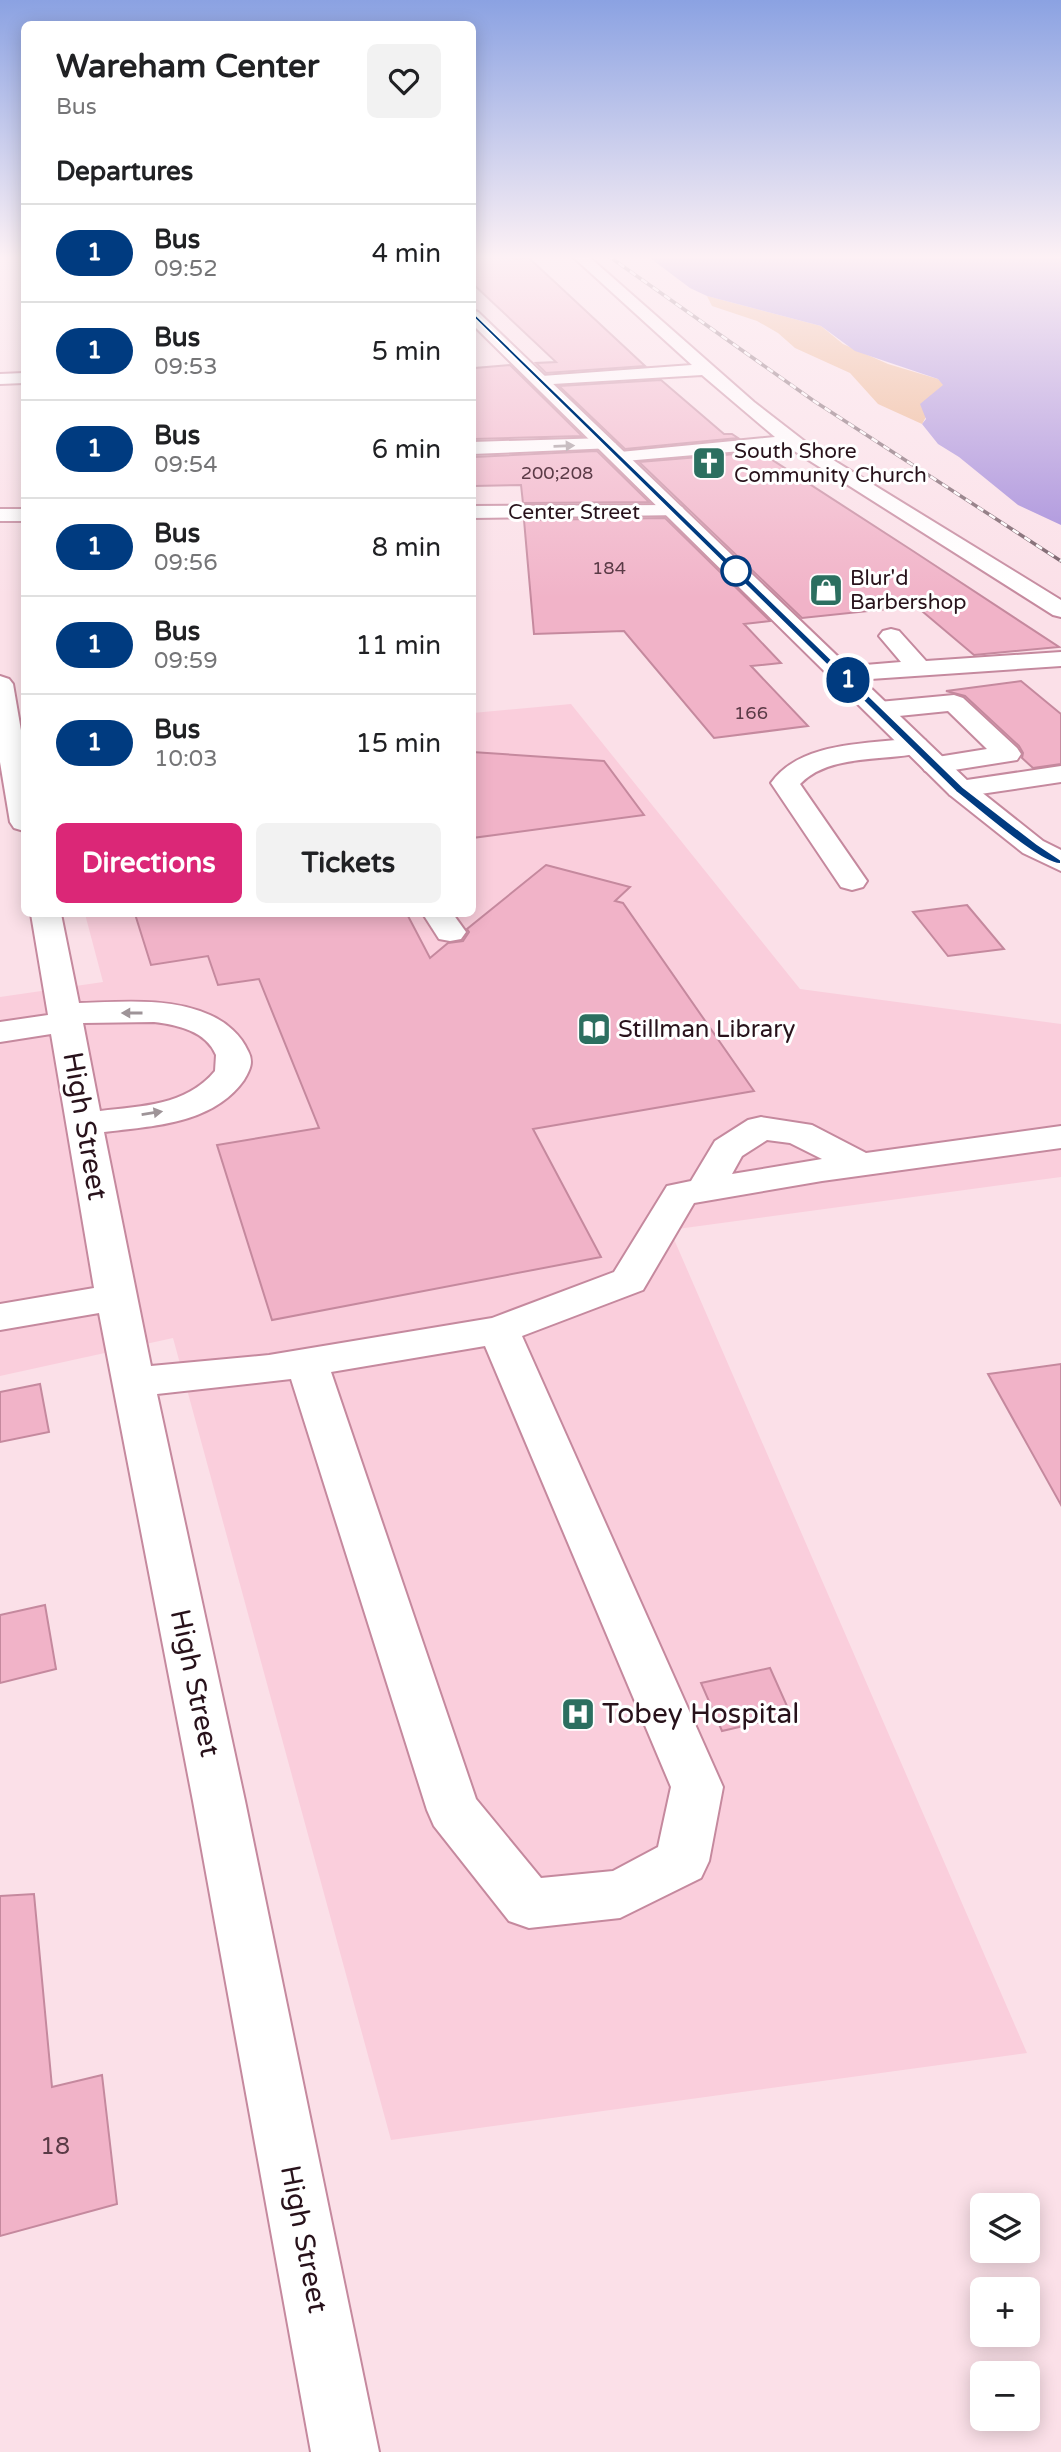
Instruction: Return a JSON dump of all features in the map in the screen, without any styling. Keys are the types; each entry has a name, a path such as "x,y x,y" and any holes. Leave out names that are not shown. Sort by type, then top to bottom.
{"street":[{"path":"530,369 960,789 1033,847 1061,862"},
{"path":"542,381 701,369"},
{"path":"708,369 793,442 1061,610"},
{"path":"0,379 21,378"},
{"path":"476,447 587,425"},
{"path":"476,435 527,439 613,451 793,442"},
{"name":"Center Street","path":"476,512 675,511"},
{"path":"0,515 21,515"},
{"path":"891,636 920,669"},
{"path":"841,674 1061,659"},
{"path":"0,684 21,803"},
{"path":"852,881 785,783 802,766 845,755 1008,754 954,703 879,710"},
{"path":"960,789 1061,774"},
{"name":"High Street","path":"47,917 116,1297 219,1801 345,2452"},
{"path":"0,1032 66,1018 180,1015 216,1032 234,1055 234,1066 226,1081 200,1101 184,1108 85,1124"},
{"path":"704,1190 728,1149 761,1128 799,1133 862,1165"},
{"path":"133,1382 307,1362 499,1330 629,1281 680,1194 1061,1137"},
{"path":"0,1317 116,1297"},
{"path":"307,1362 453,1810 529,1904 620,1894 682,1861 697,1787 499,1330"}],"shaded area":[{"path":"842,369 906,369 938,379 944,385 922,424 878,404 850,373"},
{"path":"910,369 1061,369 1061,525 1018,505 959,457 938,444 922,424 926,419 920,404 943,385 938,379"},
{"name":"Tobey Hospital","path":"571,704 800,989 1061,1024 1061,1177 670,1230 1027,2053 391,2140 173,1338 0,1376 0,997 103,982 86,917 476,917 476,713"}],"building":[{"path":"476,369 514,369 582,436 476,439"},
{"path":"542,369 597,369 546,373"},
{"path":"661,380 724,434 732,434 738,438 625,449 559,386"},
{"path":"597,451 649,502 523,503 521,485 476,486 476,457"},
{"path":"760,452 1059,647 974,655 916,606 802,618 639,462"},
{"path":"665,518 770,621 744,624 781,663 751,666 808,726 714,738 624,631 534,634 524,520"},
{"path":"1021,681 1061,714 1061,764 1033,768 1022,758 1023,753 1019,746 965,696 946,691"},
{"path":"476,752 604,761 644,815 476,837"},
{"path":"546,865 630,887 615,901 623,903 754,1091 533,1129 601,1257 272,1320 217,1145 319,1128 259,979 218,985 208,956 151,965 136,917 409,917 430,958 448,943 463,941 469,932 467,929"},
{"path":"967,905 1004,949 948,956 913,912"},
{"path":"1061,1364 1061,1505 988,1374"},
{"path":"40,1384 49,1432 0,1442 0,1392"},
{"path":"45,1605 56,1669 0,1683 0,1615"},
{"path":"770,1668 791,1715 722,1731 701,1683"},
{"path":"34,1894 52,2087 102,2075 117,2204 0,2236 0,1896"}],"railway":[{"path":"769,369 1061,561"}],"bus line":[{"name":"1","path":"530,369 960,789 1033,847 1061,862"}],"place":[{"name":"South Shore Community Church","path":"709,463"},
{"name":"Blur'd Barbershop","path":"826,590"},
{"name":"Stillman Library","path":"594,1029"},
{"name":"Tobey Hospital","path":"578,1714"}]}
